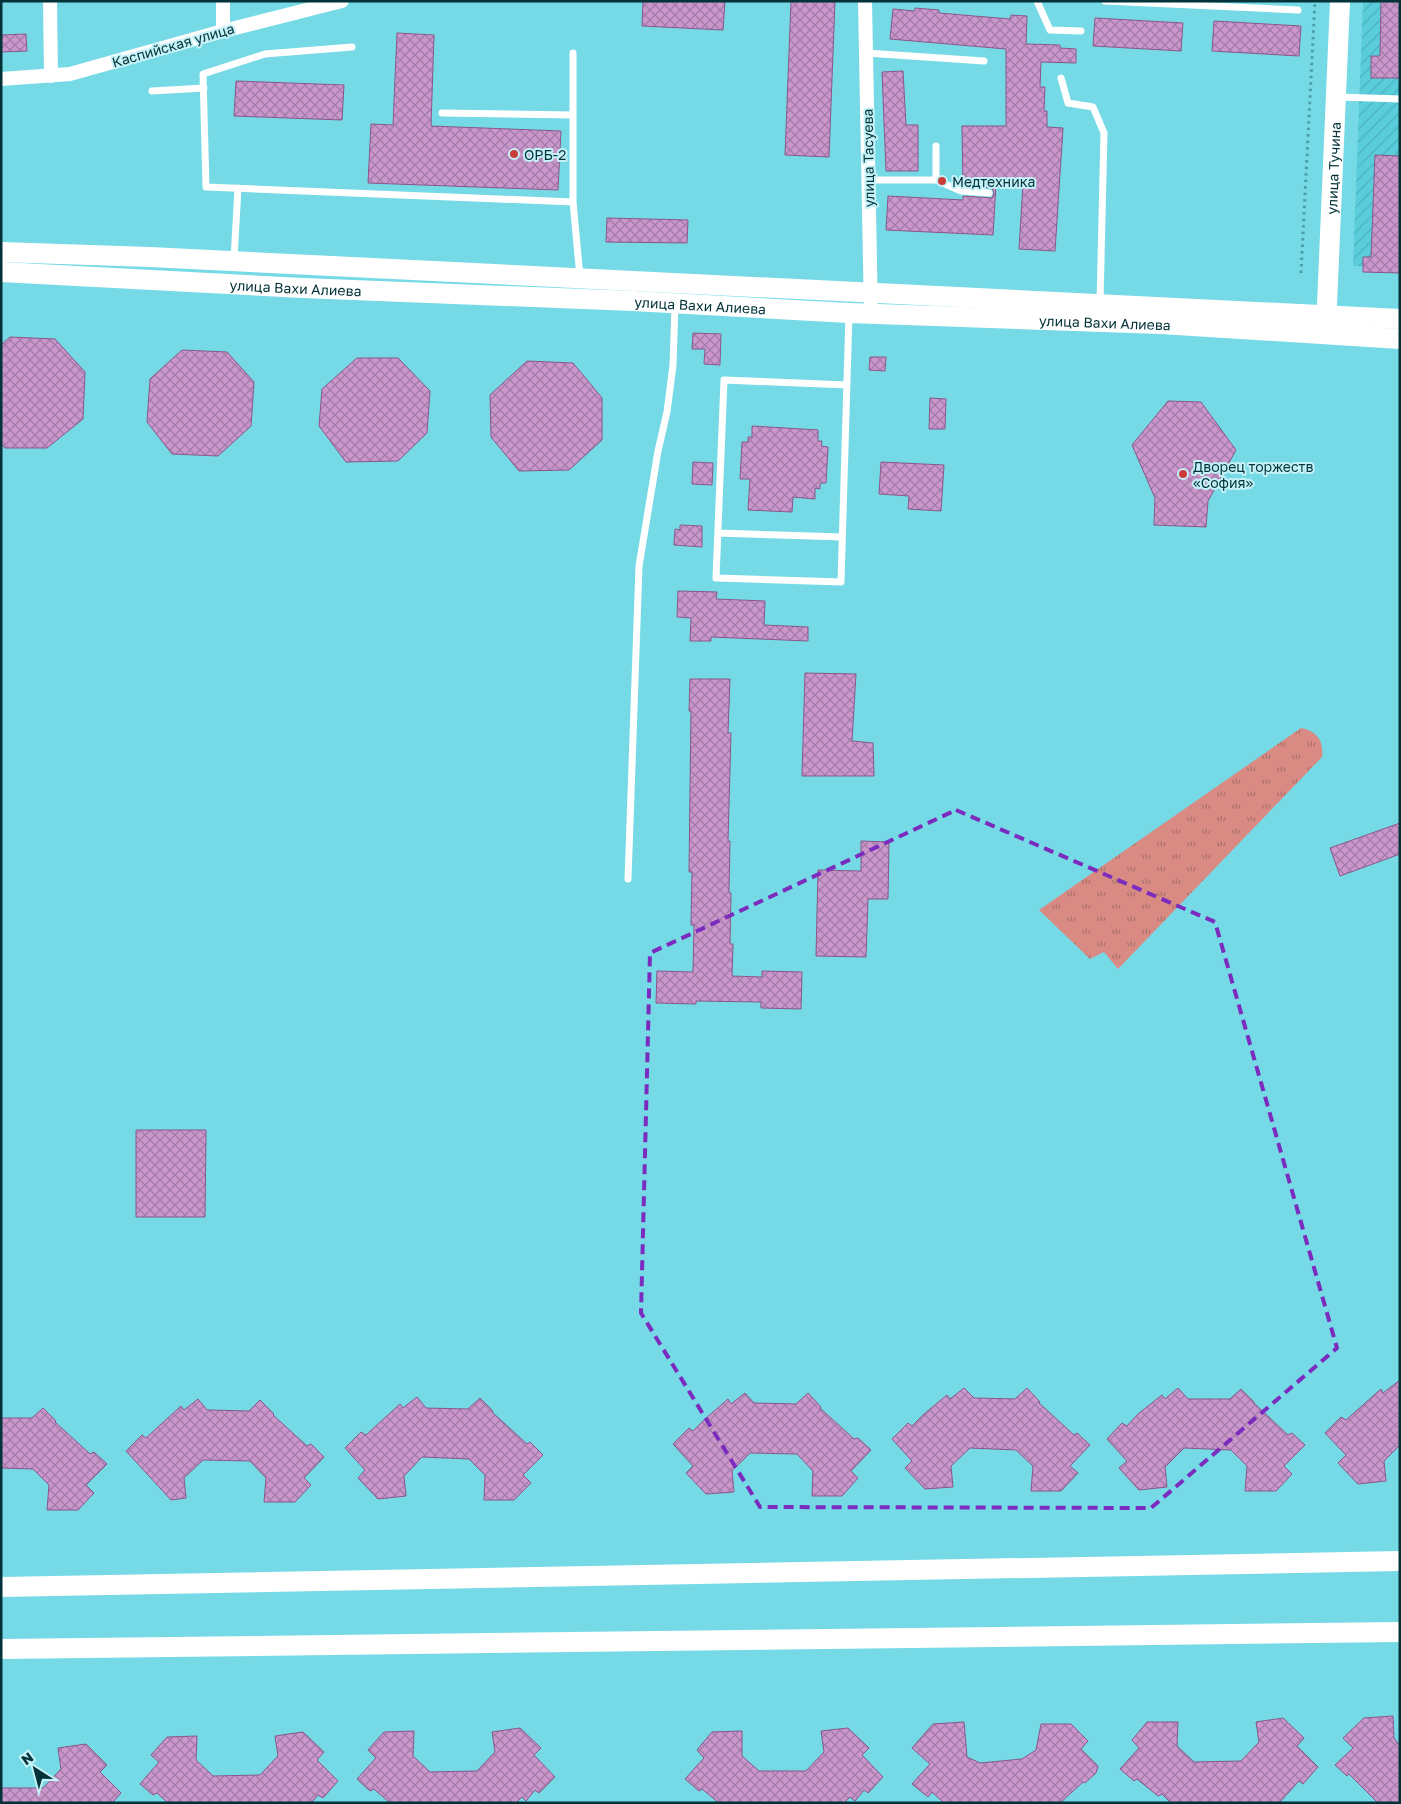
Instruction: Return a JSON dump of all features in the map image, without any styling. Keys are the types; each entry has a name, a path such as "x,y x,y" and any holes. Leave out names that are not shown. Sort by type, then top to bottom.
{"main road":[{"name":"улица Тучина","path":"1326,325 1340,1"},
{"name":"улица Вахи Алиева","path":"1,252 1100,305 1326,325 1400,339"},
{"name":"улица Вахи Алиева","path":"1,272 304,288 675,303 871,314 1161,324 1326,325 1400,319"},
{"path":"1,1587 1400,1562"},
{"path":"1,1649 1400,1632"}],"street":[{"path":"50,1 51,76"},
{"path":"223,1 223,31"},
{"name":"Каспийская улица","path":"1,79 70,74 223,31 342,1"},
{"name":"улица Тасуева","path":"865,1 871,314"}],"lane":[{"path":"1037,1 1050,30 1081,31"},
{"path":"1105,1 1298,10"},
{"path":"352,47 265,54 203,74 206,187 573,202"},
{"path":"573,53 573,202 580,280"},
{"path":"866,53 984,61"},
{"path":"1060,78 1068,103 1093,107 1104,133 1100,305"},
{"path":"152,91 204,88"},
{"path":"1336,96 1400,99"},
{"path":"442,113 573,115"},
{"path":"936,146 936,180"},
{"path":"868,180 936,180 961,191 989,193"},
{"path":"233,262 238,188"},
{"path":"628,879 639,566 658,451 667,412 673,365 675,303"},
{"path":"847,385 724,380 716,578 841,582 842,537 847,385 849,313"},
{"path":"718,533 842,537"}],"path":[{"path":"1301,273 1315,1"}],"highlighted area":[{"path":"956,810 1215,922 1337,1348 1151,1508 760,1507 641,1313 650,953"}],"shaded area":[{"path":"1363,1 1400,1 1400,268 1353,266"}],"green space":[{"path":"1301,728 1307,729 1318,738 1322,746 1322,757 1118,969 1104,952 1090,959 1039,910"}],"building":[{"path":"643,1 725,1 723,30 642,26"},
{"path":"791,1 835,1 829,157 785,155"},
{"path":"1381,1 1400,1 1400,78 1371,78 1371,56 1380,56"},
{"path":"915,8 939,10 939,13 1010,19 1011,15 1027,16 1026,44 1060,45 1060,48 1076,49 1076,63 1041,62 1040,87 1045,87 1044,111 1047,111 1047,127 1063,128 1055,251 1019,249 1023,184 996,184 993,235 886,230 888,196 963,200 963,196 992,198 994,193 992,188 963,186 962,126 1006,126 1006,49 890,39 893,9 915,11"},
{"path":"1095,18 1183,23 1181,51 1093,46"},
{"path":"1214,21 1301,26 1299,56 1212,51"},
{"path":"397,33 434,35 431,126 561,131 558,190 368,183 371,124 393,125"},
{"path":"26,34 27,51 1,52 1,35"},
{"path":"903,71 906,125 918,125 918,171 886,171 882,72"},
{"path":"236,81 344,85 342,120 234,116"},
{"path":"1375,155 1400,156 1400,273 1363,272 1363,257 1371,257"},
{"path":"607,218 688,220 687,243 606,242"},
{"path":"693,333 721,334 720,365 704,364 705,349 692,349"},
{"path":"10,337 55,339 85,372 83,419 47,448 5,448 1,444 1,345"},
{"path":"182,350 227,352 254,382 251,426 218,456 172,454 147,422 150,379"},
{"path":"870,357 886,357 885,371 869,370"},
{"path":"357,358 398,358 430,391 427,433 398,461 346,462 319,426 322,389"},
{"path":"527,361 573,363 602,398 602,440 569,470 519,471 491,437 490,395"},
{"path":"930,398 946,399 945,429 929,429"},
{"name":"Дворец торжеств «София»","path":"1168,401 1201,402 1236,450 1208,501 1206,527 1154,525 1155,498 1132,445"},
{"path":"752,426 818,430 818,441 822,441 821,446 828,447 826,483 820,483 820,489 815,488 815,499 793,497 792,512 748,510 750,479 740,479 742,442 748,442 748,437 752,437"},
{"path":"693,462 713,463 712,485 692,484"},
{"path":"881,462 944,465 941,511 908,509 909,496 879,494"},
{"path":"680,525 702,526 702,547 674,545 675,529 680,530"},
{"path":"678,591 717,592 716,599 765,601 764,625 808,627 808,641 711,637 711,641 690,641 691,618 677,617"},
{"path":"805,673 856,674 852,741 873,743 874,776 802,776"},
{"path":"690,679 730,679 728,733 731,733 728,841 730,841 729,893 731,893 730,944 733,944 732,976 762,977 762,971 802,972 801,1009 761,1008 761,1002 696,1001 696,1004 656,1003 657,971 693,972 694,925 691,925 692,872 689,872"},
{"path":"1400,823 1400,854 1340,876 1330,848"},
{"path":"861,841 889,842 888,899 868,899 866,957 816,956 818,870 861,871"},
{"path":"136,1130 206,1130 205,1217 136,1217"},
{"path":"1400,1380 1400,1445 1384,1461 1386,1481 1358,1484 1338,1463 1346,1455 1325,1433 1341,1417 1346,1420 1381,1389 1383,1393"},
{"path":"964,1388 974,1398 1015,1399 1027,1388 1039,1403 1074,1435 1077,1433 1090,1445 1070,1466 1078,1473 1061,1491 1031,1491 1033,1466 1016,1450 970,1448 951,1466 953,1487 925,1489 905,1468 912,1461 892,1439 908,1423 912,1426 947,1395 950,1399"},
{"path":"1178,1388 1188,1399 1230,1399 1241,1389 1288,1435 1292,1433 1305,1445 1284,1466 1292,1474 1276,1491 1245,1491 1247,1466 1231,1450 1184,1448 1165,1467 1167,1487 1139,1490 1119,1468 1127,1461 1107,1439 1122,1423 1127,1426 1138,1414 1162,1395 1165,1399"},
{"path":"745,1393 754,1403 796,1404 808,1393 820,1408 854,1439 858,1438 871,1450 851,1471 858,1478 842,1496 812,1496 813,1471 797,1454 750,1453 732,1471 734,1492 706,1494 686,1473 693,1466 673,1444 689,1428 693,1431 728,1399 731,1404"},
{"path":"417,1397 426,1408 468,1409 480,1398 492,1412 527,1444 530,1442 543,1455 523,1475 531,1483 514,1500 484,1500 485,1475 469,1459 422,1457 404,1476 406,1496 378,1499 358,1478 365,1470 345,1448 361,1432 366,1435 400,1404 403,1408"},
{"path":"198,1399 207,1410 249,1411 260,1400 273,1415 307,1446 311,1444 324,1457 304,1478 311,1485 295,1502 264,1502 266,1478 250,1461 203,1460 184,1478 186,1498 171,1500 126,1451 142,1435 146,1438 181,1406 184,1410"},
{"path":"43,1408 55,1422 90,1454 94,1452 107,1464 86,1485 94,1493 78,1510 47,1510 49,1485 33,1469 1,1468 1,1418 32,1418"},
{"path":"1393,1716 1394,1738 1400,1746 1400,1803 1378,1803 1349,1774 1347,1776 1335,1765 1353,1748 1343,1738 1364,1718"},
{"path":"1283,1718 1304,1738 1297,1746 1318,1767 1303,1784 1299,1781 1279,1803 1171,1803 1162,1794 1158,1796 1137,1779 1134,1781 1120,1769 1139,1748 1132,1740 1147,1722 1178,1722 1177,1746 1194,1762 1241,1761 1259,1742 1256,1722"},
{"path":"964,1722 967,1757 980,1763 1022,1759 1036,1750 1041,1724 1071,1724 1088,1741 1081,1749 1098,1766 1096,1773 1060,1803 944,1803 932,1792 928,1797 912,1784 930,1764 912,1748 933,1724"},
{"path":"520,1728 541,1748 534,1755 555,1777 539,1793 535,1790 526,1801 522,1797 516,1803 390,1803 374,1789 370,1791 357,1779 376,1758 368,1750 384,1732 414,1731 413,1756 430,1772 477,1771 495,1752 492,1732"},
{"path":"848,1728 869,1748 862,1755 883,1777 868,1793 864,1790 855,1801 850,1797 844,1803 719,1803 702,1789 699,1791 685,1779 704,1758 697,1750 712,1732 742,1731 742,1756 759,1771 806,1771 824,1752 821,1731"},
{"path":"303,1732 324,1752 317,1760 338,1781 323,1798 318,1795 311,1803 168,1803 157,1793 153,1795 140,1784 159,1762 151,1755 167,1737 197,1736 196,1760 213,1776 260,1775 278,1756 275,1736"},
{"path":"86,1744 107,1765 100,1772 121,1793 112,1803 1,1803 1,1788 43,1788 61,1769 58,1748"}],"place":[{"name":"ОРБ-2","path":"514,154"},
{"name":"Медтехника","path":"942,181"},
{"name":"Дворец торжеств «София»","path":"1183,474"}]}
